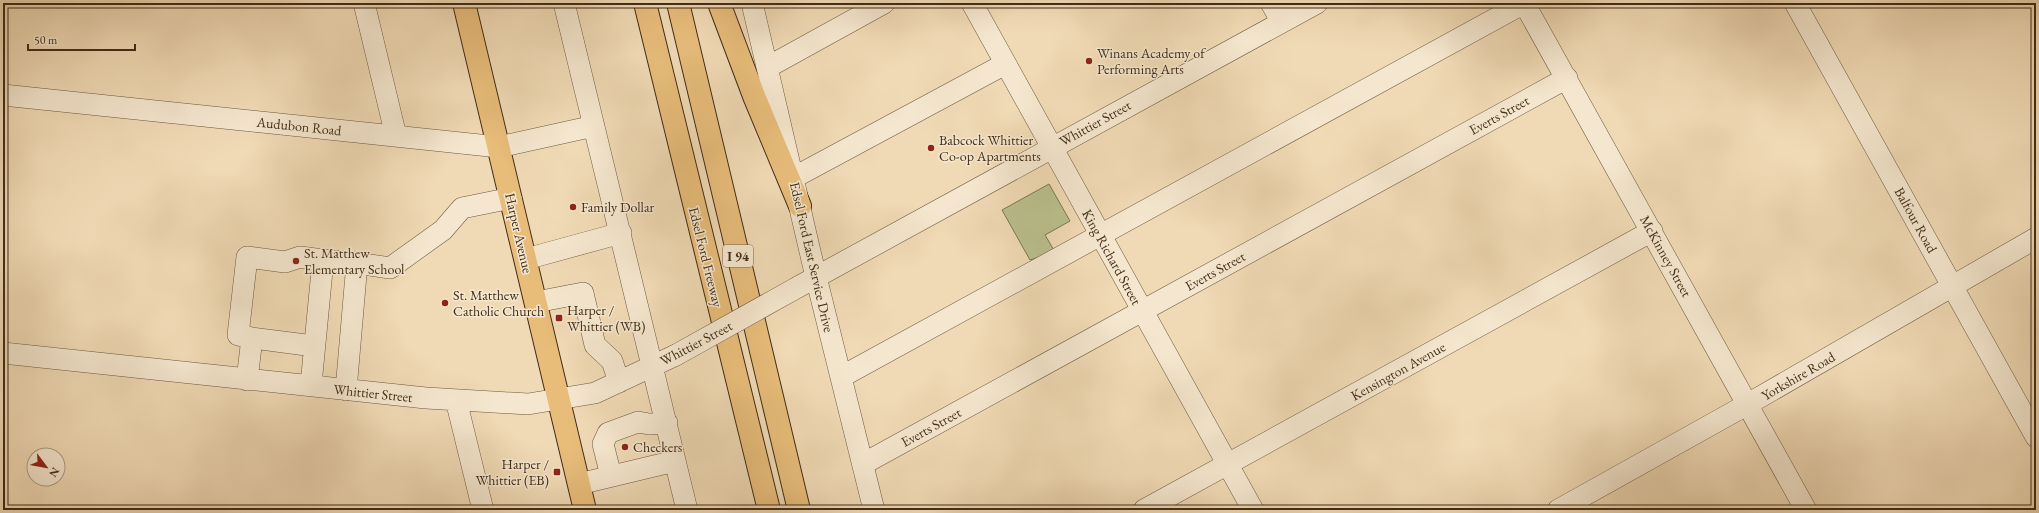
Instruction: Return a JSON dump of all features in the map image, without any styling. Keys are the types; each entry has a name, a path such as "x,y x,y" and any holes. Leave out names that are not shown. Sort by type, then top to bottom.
{"main road":[{"name":"Harper Avenue","path":"464,3 585,510"},
{"name":"Edsel Ford Freeway","path":"645,3 769,510"},
{"name":"I 94","path":"678,3 799,510"},
{"path":"719,3 754,96 800,206"}],"street":[{"path":"364,3 396,136"},
{"path":"564,3 653,365 660,421 675,461 687,510"},
{"name":"Edsel Ford East Service Drive","path":"752,3 816,277 874,510"},
{"path":"768,67 884,3"},
{"name":"King Richard Street","path":"972,3 1254,510"},
{"path":"1271,3 1282,22"},
{"name":"Whittier Street","path":"3,354 247,380 456,400 528,404 595,393 676,355 1052,147 1317,3"},
{"path":"841,377 1524,3"},
{"name":"McKinney Street","path":"1524,3 1806,510"},
{"name":"Balfour Road","path":"1796,3 2036,437"},
{"path":"793,178 1006,64"},
{"name":"Everts Street","path":"863,464 1567,78"},
{"name":"Audubon Road","path":"3,95 498,147 594,126"},
{"path":"313,354 251,347 238,335 248,257 284,262 300,257 390,268 443,230 462,208 511,198"},
{"name":"Kensington Avenue","path":"1144,510 1652,231"},
{"path":"526,260 621,233"},
{"name":"Yorkshire Road","path":"1558,510 1748,404 2036,238"},
{"path":"311,385 323,260"},
{"path":"346,390 357,263"},
{"path":"536,302 582,293 595,345 612,361 619,382"},
{"path":"247,380 251,347"},
{"path":"456,400 483,510"},
{"path":"611,476 611,443 605,437 608,433 638,422 660,421"},
{"path":"579,484 675,461"}],"green space":[{"path":"1049,184 1070,221 1045,235 1055,252 1030,260 1002,210"}],"place":[{"name":"Winans Academy of Performing Arts","path":"1089,61"},
{"name":"Babcock Whittier Co-op Apartments","path":"931,148"},
{"name":"Family Dollar","path":"573,207"},
{"name":"St. Matthew Elementary School","path":"296,261"},
{"name":"St. Matthew Catholic Church","path":"445,303"},
{"name":"Harper / Whittier (WB)","path":"559,318"},
{"name":"Checkers","path":"625,447"},
{"name":"Harper / Whittier (EB)","path":"557,472"}]}
